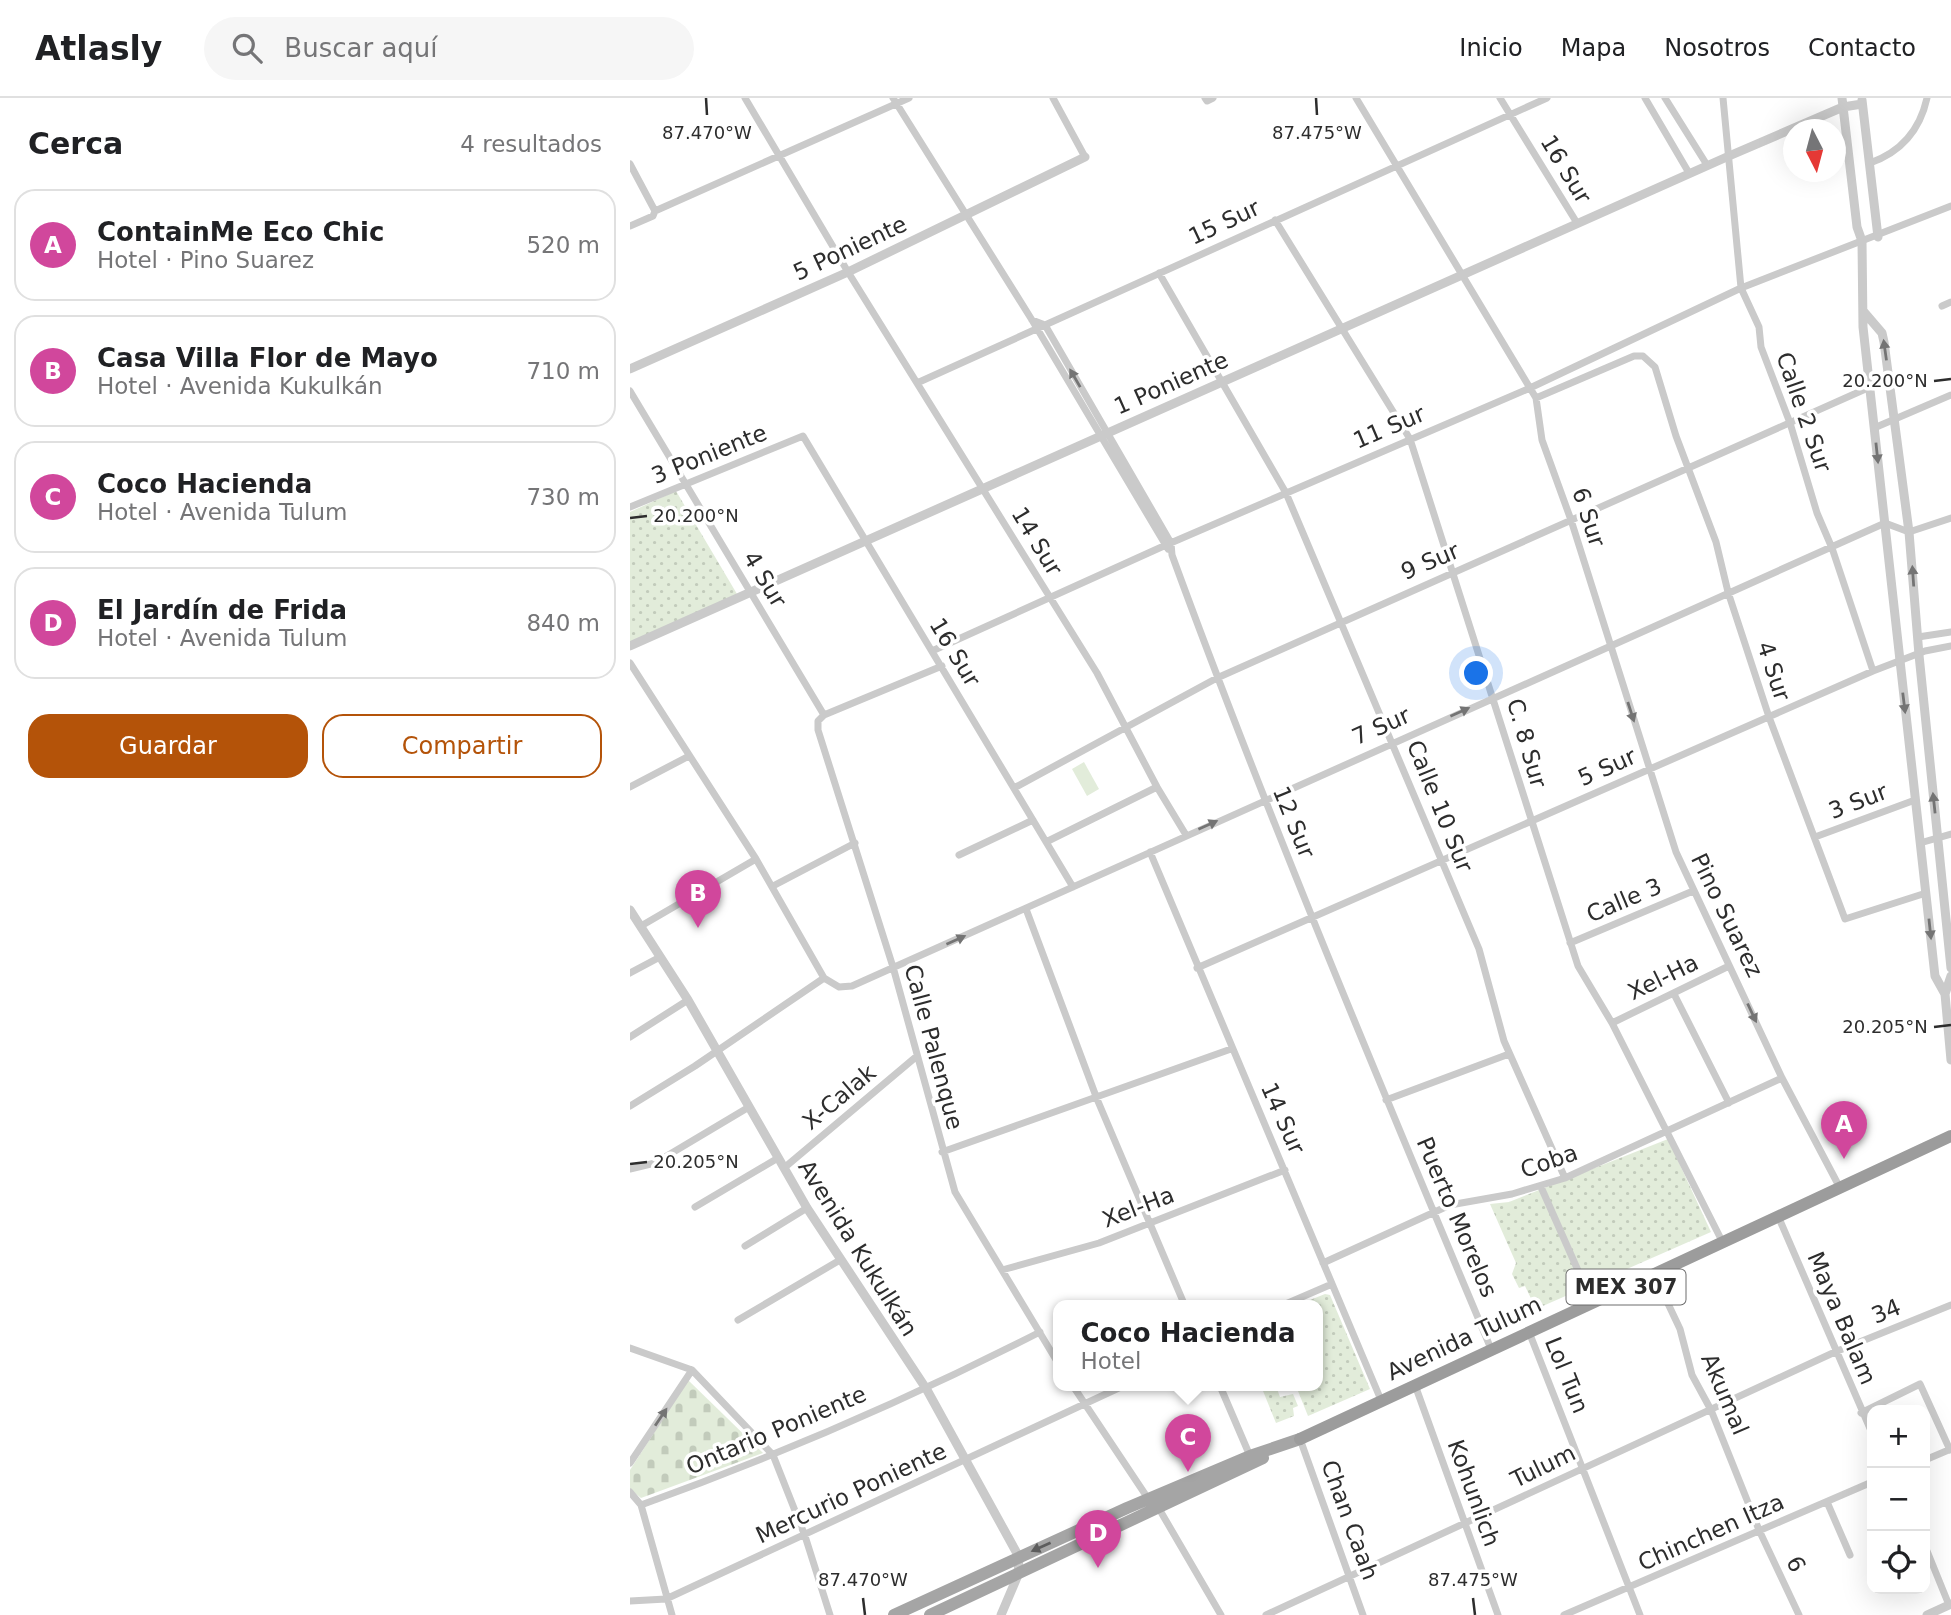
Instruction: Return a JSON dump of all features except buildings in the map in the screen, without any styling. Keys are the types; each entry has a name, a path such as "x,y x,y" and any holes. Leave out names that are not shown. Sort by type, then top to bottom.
{"highway":[{"name":"Avenida Tulum","path":"1300,1439 1951,1136"}],"main road":[{"name":"Avenida Tulum","path":"894,1615 1018,1557 1250,1456 1300,1439"},
{"name":"Avenida Tulum","path":"930,1615 1018,1576 1300,1439"}],"street":[{"name":"14 Sur","path":"746,98 848,272 1097,673 1157,787 1186,835"},
{"path":"630,226 653,216 655,211 895,101 909,98"},
{"path":"1053,98 1085,157"},
{"path":"1356,98 1536,398"},
{"name":"16 Sur","path":"1500,98 1577,223"},
{"name":"15 Sur","path":"917,383 1548,98"},
{"path":"1645,98 1689,173"},
{"path":"1665,98 1707,165"},
{"name":"Calle 2 Sur","path":"1723,98 1741,288 1759,327 1761,347 1790,422 1817,513 1832,548 1873,671"},
{"path":"1870,163 1894,153 1904,144 1918,124 1927,98"},
{"path":"895,101 1168,544"},
{"path":"1862,101 1878,237"},
{"name":"1 Poniente","path":"630,646 1728,156 1842,102 1862,101"},
{"path":"1842,102 1857,227 1861,240 1874,428 1935,976 1945,994"},
{"name":"5 Poniente","path":"630,369 848,272 1085,157"},
{"path":"630,164 655,211"},
{"name":"11 Sur","path":"932,650 1168,544 1530,388 1741,288 1861,240 1878,237 1951,206"},
{"name":"C. 8 Sur","path":"1275,220 1410,439 1578,966 1612,1023 1670,1132 1723,1243"},
{"name":"Calle 10 Sur","path":"1159,273 1286,493 1479,949 1494,1011 1509,1054 1565,1178"},
{"path":"1942,306 1951,302"},
{"path":"1864,312 1882,333 1909,531 1917,637 1951,967"},
{"path":"1032,320 1045,325 1087,398 1103,435"},
{"name":"4 Sur","path":"1536,398 1634,356 1643,356 1656,367 1676,436 1724,566 1728,592 1769,717 1845,919 1926,892"},
{"name":"9 Sur","path":"1014,789 1217,678 1870,387"},
{"name":"4 Sur","path":"630,391 751,592 821,718"},
{"path":"1874,428 1951,395"},
{"path":"1079,403 1087,398"},
{"name":"6 Sur","path":"1536,398 1542,440 1571,520 1610,647"},
{"name":"16 Sur","path":"803,436 1073,887"},
{"name":"3 Poniente","path":"630,507 803,436"},
{"path":"1885,523 1909,531 1951,518"},
{"name":"7 Sur","path":"824,978 839,987 852,986 1885,523"},
{"name":"12 Sur","path":"1168,544 1264,800 1387,1100"},
{"path":"1917,637 1951,632"},
{"name":"5 Sur","path":"1198,968 1873,671 1926,651 1951,646"},
{"name":"Pino Suarez","path":"1610,647 1676,852 1782,1078 1840,1188"},
{"path":"630,663 773,886 824,978 630,1106"},
{"path":"821,718 942,666"},
{"name":"Calle Palenque","path":"821,718 818,730 893,967 955,1192 1053,1353"},
{"path":"630,787 689,756"},
{"path":"1046,842 1157,787"},
{"name":"3 Sur","path":"1815,837 1915,800"},
{"path":"959,855 1033,820"},
{"path":"1920,843 1938,840 1951,834"},
{"path":"773,886 855,844"},
{"name":"14 Sur","path":"1150,852 1381,1401"},
{"path":"641,926 756,859"},
{"name":"Calle 3","path":"1570,943 1693,891"},
{"path":"1026,909 1097,1099 1182,1300"},
{"name":"Avenida Kukulkán","path":"630,910 688,1000 807,1208 927,1390 1018,1557 1018,1576 1000,1615"},
{"path":"630,972 660,957"},
{"name":"Xel-Ha","path":"1612,1023 1729,966"},
{"path":"1951,976 1945,994 1951,1060"},
{"path":"1674,994 1729,1103"},
{"path":"630,1037 688,1000"},
{"path":"942,1152 1097,1099 1231,1049"},
{"path":"1387,1100 1509,1054"},
{"name":"X-Calak","path":"784,1168 918,1056"},
{"name":"Coba","path":"1323,1263 1465,1201 1541,1187 1565,1178 1670,1132 1782,1078"},
{"name":"Puerto Morelos","path":"1387,1100 1491,1349"},
{"path":"630,1169 655,1163 749,1107"},
{"path":"695,1207 778,1158"},
{"name":"Xel-Ha","path":"1002,1270 1082,1249 1148,1221 1210,1201 1285,1170"},
{"path":"1541,1187 1592,1302"},
{"path":"745,1246 807,1208"},
{"name":"Maya Balam","path":"1778,1216 1867,1424"},
{"path":"738,1320 840,1260"},
{"name":"Akumal","path":"1654,1274 1680,1329 1692,1375 1711,1410 1759,1530"},
{"path":"1296,1300 1332,1284"},
{"name":"34","path":"1835,1352 1951,1305"},
{"name":"Lol Tun","path":"1529,1331 1640,1615"},
{"name":"Ontario Poniente","path":"641,1505 773,1455 883,1405 927,1390 1040,1332"},
{"path":"630,1348 692,1370 773,1455 805,1536 830,1615"},
{"name":"Tulum","path":"1266,1615 1835,1352"},
{"path":"630,1463 692,1370"},
{"name":"Kohunlich","path":"1414,1384 1498,1615"},
{"path":"1861,1413 1920,1384 1950,1449 1930,1458"},
{"path":"1076,1391 1149,1500 1160,1508 1221,1615"},
{"path":"1083,1404 1112,1391"},
{"path":"1222,1391 1250,1456"},
{"name":"Mercurio Poniente","path":"630,1601 666,1599 1083,1404"},
{"name":"Chan Caah","path":"1300,1439 1363,1615"},
{"name":"Chinchen Itza","path":"1564,1615 1628,1590 1867,1484"},
{"path":"631,1492 641,1505 672,1615"},
{"path":"1827,1502 1850,1555"},
{"name":"6","path":"1759,1530 1799,1615"},
{"path":"1929,1615 1950,1605 1930,1558"}],"green space":[{"path":"676,491 737,594 630,643 630,512"},
{"path":"1084,762 1099,789 1087,796 1072,769"},
{"path":"1668,1139 1711,1232 1536,1309 1525,1286 1519,1288 1512,1274 1516,1263 1490,1204 1509,1202"},
{"path":"1325,1294 1330,1295 1370,1389 1308,1416 1298,1391 1323,1391 1323,1300 1310,1300"},
{"path":"688,1380 763,1453 641,1498 630,1489 630,1470"},
{"path":"1263,1391 1278,1391 1280,1397 1293,1394 1298,1406 1293,1408 1294,1416 1276,1423"}],"place":[{"name":"Casa Villa Flor de Mayo","path":"698,928"},
{"name":"ContainMe Eco Chic","path":"1844,1159"},
{"name":"Coco Hacienda","path":"1188,1472"},
{"name":"El Jardín de Frida","path":"1098,1568"}]}
